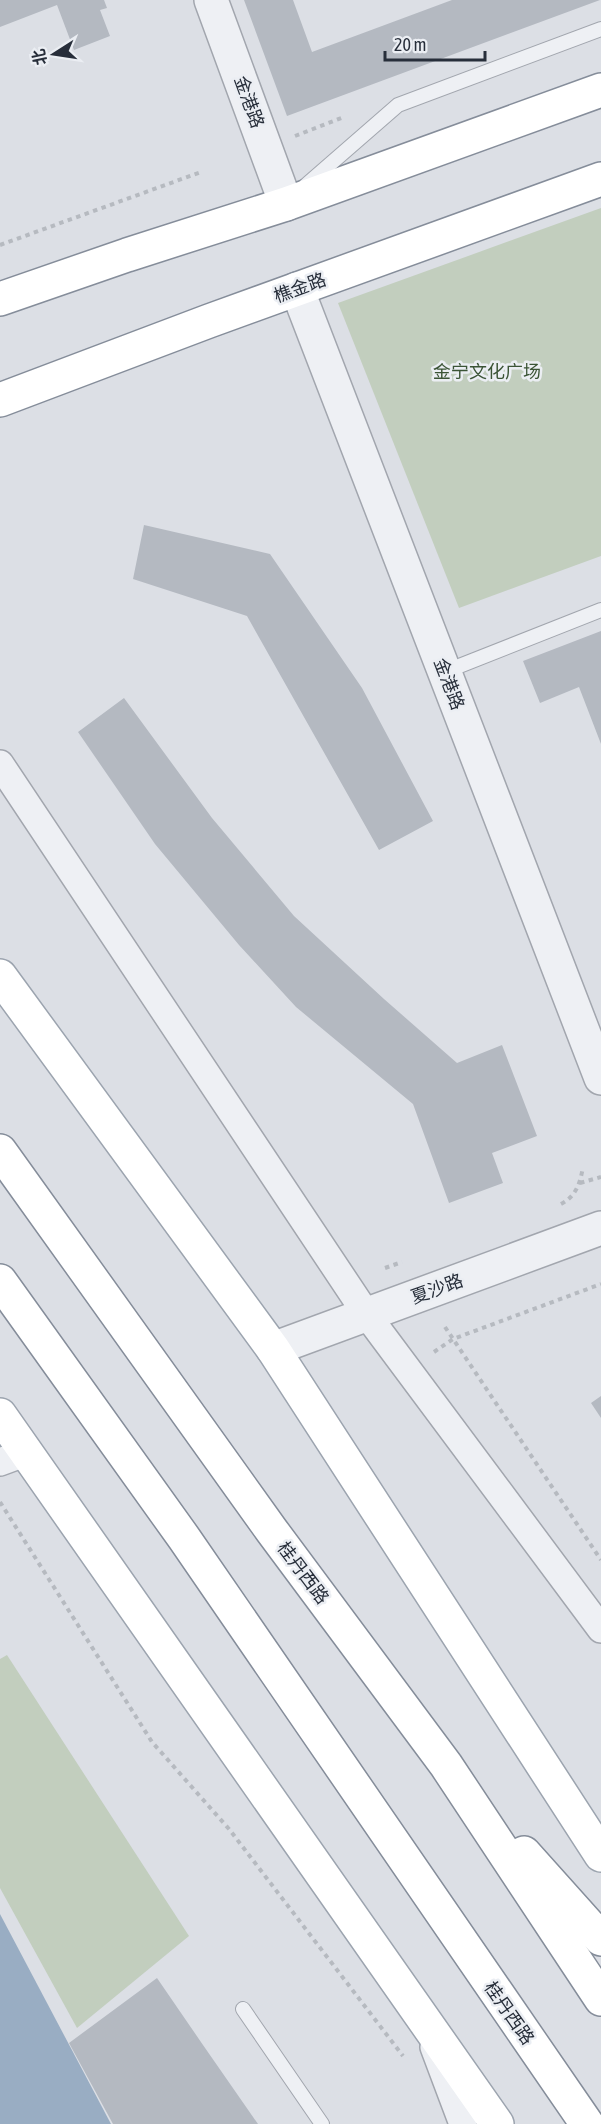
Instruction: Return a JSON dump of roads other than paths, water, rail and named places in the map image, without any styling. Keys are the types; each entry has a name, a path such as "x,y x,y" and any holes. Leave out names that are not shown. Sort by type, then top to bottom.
{"main road":[{"path":"0,299 286,204 601,90"},
{"name":"樵金路","path":"0,400 601,179"},
{"path":"0,976 273,1350 601,1855"},
{"name":"桂丹西路","path":"0,1151 272,1531 446,1765 601,1999"},
{"name":"桂丹西路","path":"0,1281 184,1538 587,2124"},
{"path":"0,1415 14,1457 423,2017 497,2124"},
{"path":"446,1765 601,1939"},
{"path":"471,1958 567,2124"}],"street":[{"name":"金港路","path":"211,0 286,204"},
{"name":"金港路","path":"297,290 601,1078"},
{"path":"0,764 367,1315 601,1629"},
{"name":"夏沙路","path":"273,1350 601,1228"},
{"path":"423,2017 463,2124"}],"lane":[{"path":"286,204 398,105 601,29"},
{"path":"444,672 601,610"},
{"path":"243,2009 322,2124"}],"water":[{"path":"0,1914 111,2124 0,2124"}],"park label":[{"name":"金宁文化广场","path":"487,372"}]}
